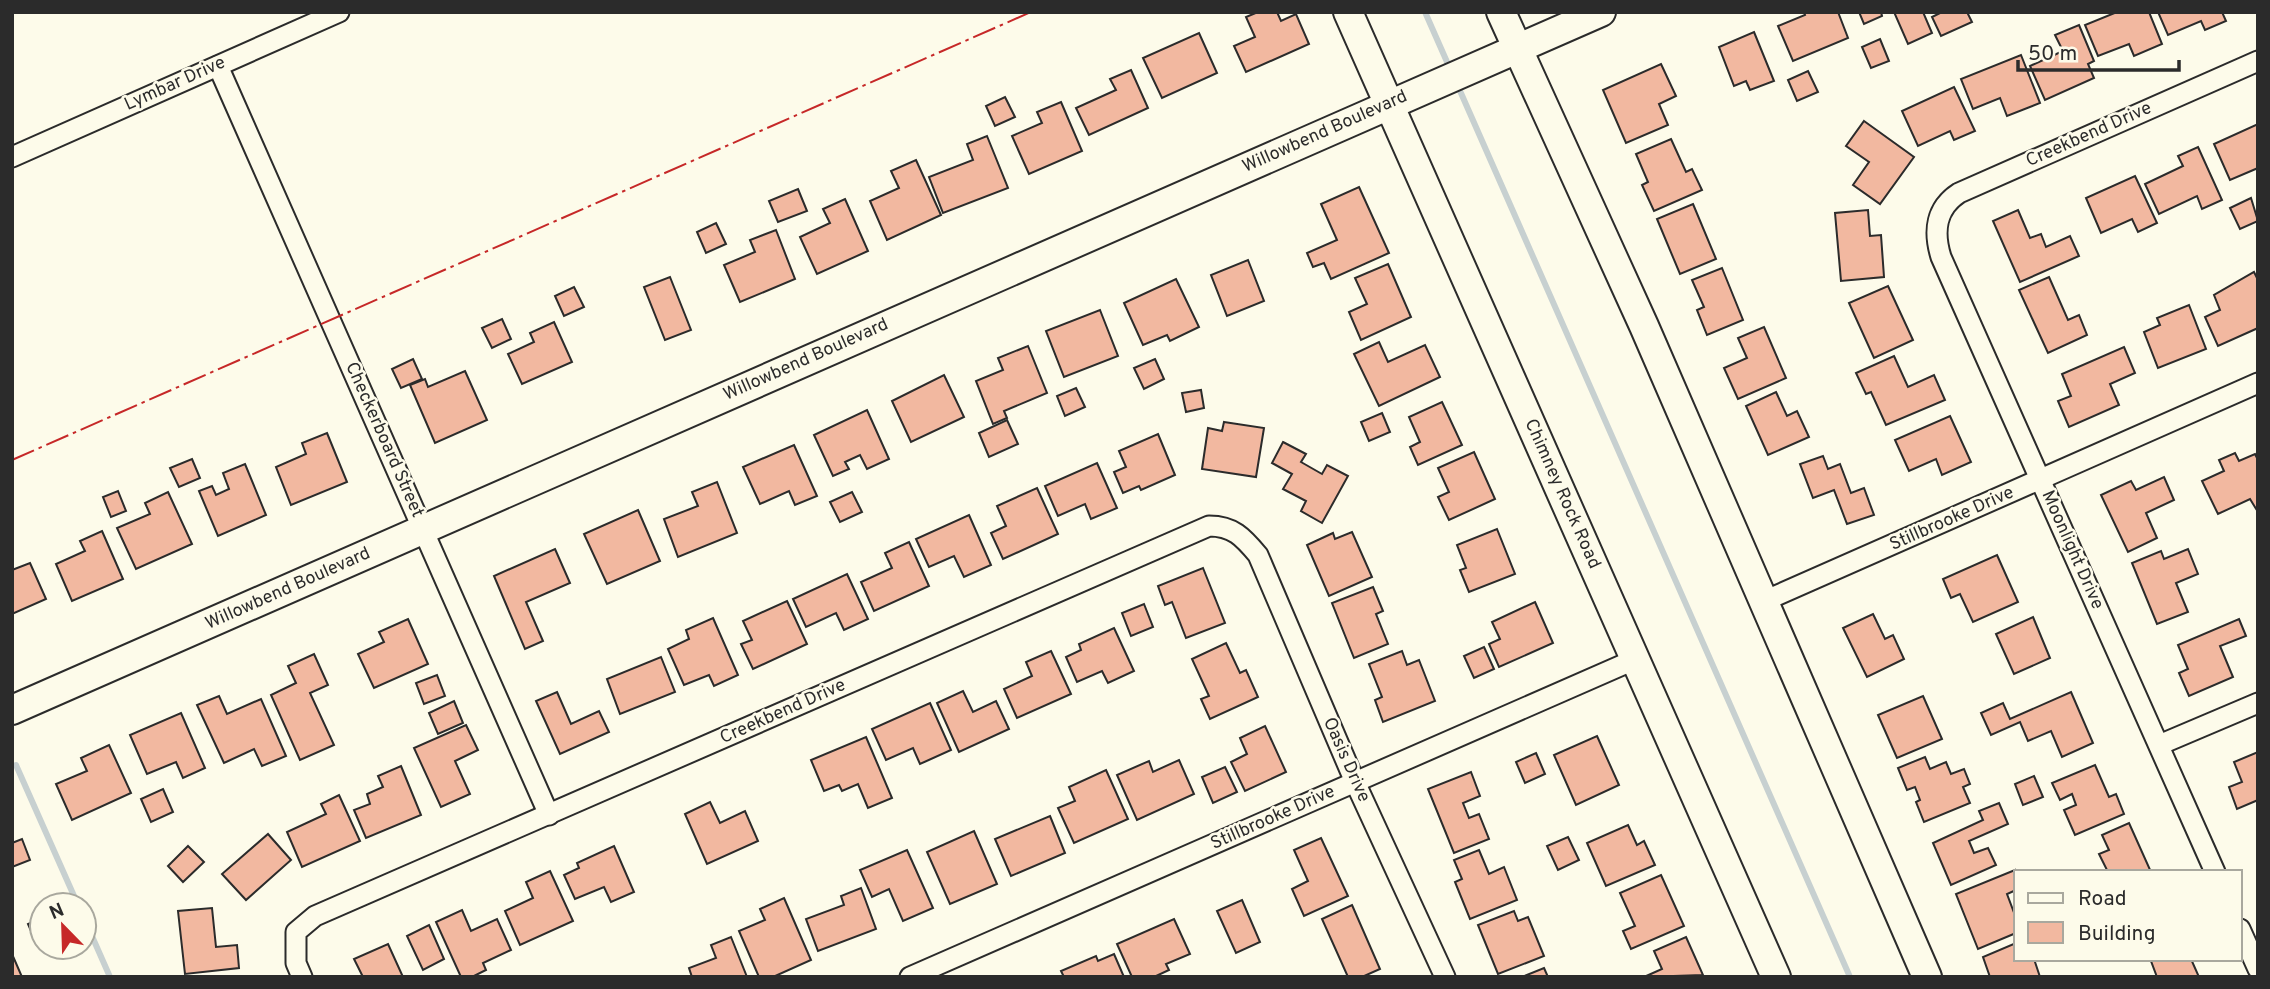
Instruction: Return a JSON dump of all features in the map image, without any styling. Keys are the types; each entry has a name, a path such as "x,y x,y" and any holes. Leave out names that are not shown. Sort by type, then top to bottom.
{"main road":[{"name":"Chimney Rock Road","path":"1348,12 1776,977"},
{"path":"1501,12 1644,326 1927,977"},
{"name":"Willowbend Boulevard","path":"12,710 1601,12"}],"street":[{"name":"Lymbar Drive","path":"12,157 339,12"},
{"name":"Creekbend Drive","path":"1936,226 1947,201 1959,193 2258,61"},
{"name":"Checkerboard Street","path":"218,66 549,815"},
{"name":"Moonlight Drive","path":"1936,226 1941,257 2214,870"},
{"name":"Stillbrooke Drive","path":"1762,602 2258,383"},
{"name":"Creekbend Drive","path":"302,977 296,963 296,932 315,916 1209,526 1226,526 1248,543"},
{"name":"Oasis Drive","path":"1248,543 1258,555 1355,782 1445,977"},
{"name":"Stillbrooke Drive","path":"910,977 1636,659"},
{"path":"2159,745 2258,703"},
{"path":"2242,933 2258,969"}],"building":[{"path":"1258,12 1277,12 1281,21 1296,14 1309,44 1246,72 1234,46 1255,37 1246,17"},
{"path":"1804,12 1838,12 1848,38 1793,61 1778,26 1805,15"},
{"path":"1859,12 1881,12 1882,16 1864,24"},
{"path":"1894,12 1923,12 1932,33 1908,44"},
{"path":"1942,12 1967,12 1972,22 1941,36 1932,17"},
{"path":"2117,12 2149,12 2162,44 2134,56 2129,44 2098,56 2085,25"},
{"path":"2158,12 2222,12 2226,21 2205,30 2201,21 2168,35"},
{"path":"2079,25 2094,61 2088,64 2094,78 2045,100 2030,66 2063,51 2055,35"},
{"path":"1754,32 1774,81 1750,90 1746,81 1734,86 1719,47"},
{"path":"1199,33 1217,73 1162,98 1143,58"},
{"path":"1880,39 1889,61 1871,68 1862,47"},
{"path":"2021,55 2040,103 2007,116 2000,98 1973,109 1961,79"},
{"path":"1661,64 1676,96 1659,104 1668,125 1626,143 1603,90"},
{"path":"1131,70 1148,108 1089,135 1076,108 1116,90 1110,79"},
{"path":"1808,71 1818,92 1797,101 1788,80"},
{"path":"1954,87 1975,131 1954,140 1950,131 1918,146 1902,111"},
{"path":"1005,97 1015,117 995,126 986,106"},
{"path":"1061,102 1082,151 1029,174 1012,136 1042,123 1037,112"},
{"path":"1864,121 1914,157 1880,204 1853,185 1869,162 1846,146"},
{"path":"2258,124 2258,168 2230,180 2214,144"},
{"path":"987,136 1008,188 943,213 929,177 973,160 967,144"},
{"path":"1671,139 1686,172 1692,169 1702,190 1654,211 1642,185 1648,182 1636,154"},
{"path":"2198,147 2222,200 2202,209 2197,196 2159,214 2145,184 2183,166 2178,156"},
{"path":"916,160 941,215 887,240 870,201 899,188 891,171"},
{"path":"2135,176 2157,223 2138,232 2132,219 2101,233 2086,198"},
{"path":"1359,187 1389,253 1331,279 1324,263 1313,267 1307,253 1337,240 1321,204"},
{"path":"798,189 807,211 778,222 769,201"},
{"path":"2251,198 2258,221 2240,229 2230,208"},
{"path":"845,199 868,251 817,274 800,237 830,223 823,209"},
{"path":"1693,204 1716,259 1680,274 1657,219"},
{"path":"1868,210 1870,236 1881,235 1884,277 1841,281 1835,213"},
{"path":"2018,210 2030,238 2041,234 2046,247 2070,236 2079,256 2020,282 1993,221"},
{"path":"716,223 726,244 706,253 697,232"},
{"path":"776,230 795,279 740,302 724,265 755,252 750,240"},
{"path":"1248,260 1264,301 1227,316 1211,275"},
{"path":"1388,264 1411,317 1361,340 1349,312 1367,304 1355,278"},
{"path":"1722,268 1743,320 1707,335 1697,310 1704,307 1692,280"},
{"path":"2254,272 2258,280 2258,328 2218,346 2205,317 2220,310 2214,295"},
{"path":"670,277 691,330 665,340 644,287"},
{"path":"2049,277 2068,320 2079,315 2087,335 2048,353 2019,290"},
{"path":"1176,279 1199,327 1170,341 1167,335 1143,345 1124,303"},
{"path":"1888,286 1913,340 1874,358 1849,303"},
{"path":"574,287 584,307 564,316 555,296"},
{"path":"2189,305 2206,349 2158,368 2144,332 2160,325 2157,318"},
{"path":"1100,310 1118,356 1064,377 1046,331"},
{"path":"502,319 511,339 492,348 482,328"},
{"path":"554,322 572,362 522,384 508,354 534,342 530,333"},
{"path":"1764,327 1786,378 1738,399 1724,368 1747,358 1738,338"},
{"path":"1379,342 1388,362 1425,345 1440,377 1379,406 1354,354"},
{"path":"1028,346 1047,393 1004,411 1007,418 993,424 976,381 1003,370 998,358"},
{"path":"2124,347 2135,373 2110,384 2119,405 2069,427 2058,401 2071,396 2062,374"},
{"path":"1894,356 1908,387 1934,375 1945,400 1886,425 1871,392 1866,394 1856,373"},
{"path":"413,359 422,379 401,388 392,369"},
{"path":"1155,359 1164,379 1144,389 1134,368"},
{"path":"465,371 487,420 435,443 410,385 425,379 428,387"},
{"path":"944,375 964,417 911,442 892,401"},
{"path":"1076,388 1085,407 1065,416 1057,396"},
{"path":"1201,390 1204,408 1186,412 1182,393"},
{"path":"1776,392 1787,416 1797,411 1809,437 1768,455 1746,406"},
{"path":"1442,402 1462,445 1418,465 1410,447 1420,442 1409,417"},
{"path":"867,410 889,459 867,469 860,455 845,462 849,469 833,476 814,435"},
{"path":"1382,413 1390,432 1369,441 1361,422"},
{"path":"1950,416 1971,462 1942,475 1936,459 1909,471 1895,440"},
{"path":"1007,420 1018,444 989,457 979,433"},
{"path":"1224,422 1264,428 1256,477 1202,469 1208,428 1222,431"},
{"path":"327,433 347,482 291,505 276,467 306,454 302,443"},
{"path":"1158,434 1175,475 1141,490 1139,486 1123,493 1114,472 1126,467 1119,451"},
{"path":"1283,442 1306,454 1301,462 1322,474 1327,465 1348,476 1322,523 1301,511 1306,501 1283,489 1292,474 1272,463"},
{"path":"794,445 817,496 795,505 789,491 760,504 743,467"},
{"path":"1474,452 1495,499 1449,520 1438,497 1449,492 1438,468"},
{"path":"2235,453 2239,461 2255,454 2258,460 2258,512 2250,499 2218,514 2202,481 2224,471 2219,460"},
{"path":"1823,456 1828,469 1840,464 1851,493 1864,488 1874,515 1847,524 1834,490 1813,498 1800,464"},
{"path":"192,459 200,478 179,487 170,468"},
{"path":"1097,463 1117,508 1091,519 1085,504 1058,516 1045,486"},
{"path":"245,464 266,515 218,536 199,491 212,486 216,495 229,489 223,473"},
{"path":"2164,477 2174,500 2146,513 2157,538 2128,552 2101,495 2131,481 2136,490"},
{"path":"717,482 737,533 678,557 664,519 698,506 692,492"},
{"path":"1037,488 1058,534 1003,559 991,533 1006,526 997,506"},
{"path":"118,491 126,511 111,517 103,497"},
{"path":"168,492 192,544 136,569 117,528 150,514 145,503"},
{"path":"852,492 862,512 840,522 830,502"},
{"path":"638,510 660,561 607,584 584,534"},
{"path":"969,515 991,565 964,577 954,556 929,567 916,539"},
{"path":"1497,529 1515,574 1469,592 1460,570 1466,568 1457,545"},
{"path":"102,531 123,579 72,601 56,564 85,551 80,541"},
{"path":"1352,532 1372,577 1329,596 1307,545 1333,533 1335,539"},
{"path":"909,542 929,586 874,611 861,582 892,568 885,553"},
{"path":"555,549 570,583 526,602 543,641 525,649 494,576"},
{"path":"2188,549 2198,574 2176,583 2188,612 2157,624 2132,563 2161,551 2164,559"},
{"path":"1997,555 2018,602 1973,622 1960,594 1951,598 1943,579"},
{"path":"30,563 46,599 12,614 12,570"},
{"path":"1203,568 1225,623 1186,638 1172,602 1165,605 1158,586"},
{"path":"847,574 868,619 844,630 836,613 806,627 793,599"},
{"path":"1373,587 1383,611 1376,614 1388,644 1354,658 1332,603"},
{"path":"787,601 807,644 753,669 741,644 752,640 743,621"},
{"path":"1535,602 1553,643 1499,667 1489,644 1500,639 1492,622"},
{"path":"1144,604 1153,627 1131,636 1122,613"},
{"path":"1873,614 1885,639 1893,635 1904,659 1867,677 1843,628"},
{"path":"2033,617 2050,658 2014,674 1996,634"},
{"path":"713,618 738,675 714,686 709,675 684,685 668,649 689,639 686,630"},
{"path":"408,619 428,664 374,688 358,654 384,642 379,632"},
{"path":"2239,619 2246,636 2220,646 2233,677 2189,696 2179,673 2188,669 2178,645"},
{"path":"1114,628 1134,671 1108,683 1102,671 1077,682 1066,657 1081,650 1079,644"},
{"path":"1226,643 1240,673 1246,670 1258,697 1210,719 1201,699 1209,696 1192,659"},
{"path":"1484,647 1494,669 1474,678 1464,656"},
{"path":"1051,651 1071,694 1017,718 1004,689 1032,676 1026,662"},
{"path":"1402,651 1407,665 1419,660 1435,701 1383,722 1375,700 1382,697 1369,664"},
{"path":"314,654 328,685 310,693 334,745 300,760 271,695 296,683 288,666"},
{"path":"661,657 675,692 620,714 607,679"},
{"path":"437,675 445,696 424,704 416,683"},
{"path":"963,691 973,712 996,701 1009,729 959,752 937,703"},
{"path":"557,692 571,724 599,711 609,732 560,754 536,701"},
{"path":"2071,692 2093,743 2062,757 2051,731 2028,741 2020,722 1991,735 1981,713 2003,703 2010,719"},
{"path":"219,696 227,714 261,699 286,756 262,766 254,749 224,763 197,705"},
{"path":"1923,696 1942,739 1897,758 1878,715"},
{"path":"454,701 463,723 438,734 429,713"},
{"path":"930,703 951,750 920,764 913,748 886,760 872,729"},
{"path":"181,713 205,768 183,778 176,762 147,774 130,735"},
{"path":"466,725 478,750 455,761 470,794 441,807 414,748"},
{"path":"1265,726 1286,772 1245,791 1231,762 1247,754 1240,738"},
{"path":"1597,736 1619,785 1576,805 1554,755"},
{"path":"866,737 892,798 868,808 858,784 842,791 839,785 824,791 811,760"},
{"path":"109,745 131,793 72,820 56,784 87,771 81,758"},
{"path":"2258,752 2258,800 2237,809 2229,787 2242,782 2234,762"},
{"path":"1536,753 1545,774 1525,783 1516,762"},
{"path":"1925,757 1930,769 1946,762 1951,774 1964,769 1970,784 1963,787 1970,803 1924,822 1916,802 1920,800 1915,787 1907,790 1898,768"},
{"path":"1179,760 1194,794 1137,820 1117,775 1149,761 1153,772"},
{"path":"2095,765 2109,797 2116,794 2124,814 2075,835 2064,810 2076,805 2072,794 2060,800 2052,783"},
{"path":"401,766 421,815 366,838 354,810 370,804 367,794 383,787 378,776"},
{"path":"1225,767 1237,792 1213,803 1202,777"},
{"path":"1106,770 1128,819 1074,843 1058,808 1075,801 1069,787"},
{"path":"1471,772 1480,796 1463,803 1469,818 1479,814 1489,839 1454,853 1428,789"},
{"path":"2034,776 2043,797 2023,805 2015,784"},
{"path":"163,789 173,812 151,822 141,799"},
{"path":"339,795 360,841 302,867 287,832 326,814 321,804"},
{"path":"710,802 720,823 745,811 758,841 707,864 685,814"},
{"path":"1999,803 2008,824 1969,841 1974,853 1988,848 1996,865 1951,885 1933,843 1983,820 1979,811"},
{"path":"1050,816 1065,853 1011,876 995,839"},
{"path":"2129,823 2150,870 2107,870 2099,854 2109,850 2102,835"},
{"path":"1628,825 1637,845 1644,841 1655,865 1606,886 1587,843"},
{"path":"974,831 997,884 950,904 927,852"},
{"path":"268,834 291,860 246,900 222,874"},
{"path":"1568,837 1579,860 1558,870 1547,846"},
{"path":"1321,838 1348,896 1304,916 1292,889 1308,881 1294,850"},
{"path":"22,839 30,860 12,867 12,843"},
{"path":"188,846 204,862 183,882 168,866"},
{"path":"614,846 634,892 611,902 604,887 575,899 564,875 579,868 577,863"},
{"path":"907,850 933,908 903,921 889,889 872,897 860,870"},
{"path":"1479,850 1489,874 1504,867 1517,900 1470,919 1455,882 1462,879 1454,860"},
{"path":"2014,870 2014,891 2007,894 2014,913 2014,934 1978,949 1956,894"},
{"path":"550,871 573,921 520,945 505,911 533,898 526,882"},
{"path":"1661,875 1684,926 1631,949 1623,931 1635,926 1620,893"},
{"path":"861,888 876,929 818,951 806,919 844,905 841,896"},
{"path":"784,898 811,960 773,977 759,977 739,931 765,920 760,909"},
{"path":"1242,900 1260,942 1236,953 1217,911"},
{"path":"1352,905 1380,969 1362,977 1348,977 1322,919"},
{"path":"212,908 216,947 237,945 239,968 185,974 178,911"},
{"path":"462,910 471,931 497,919 511,950 483,963 486,970 472,977 461,977 436,922"},
{"path":"1514,911 1518,921 1528,917 1544,956 1498,974 1478,925"},
{"path":"1174,919 1190,954 1166,964 1169,970 1154,977 1132,977 1117,944"},
{"path":"429,925 444,959 423,970 407,936"},
{"path":"731,937 747,977 692,977 689,968 716,958 711,945"},
{"path":"1686,937 1703,975 1644,977 1662,969 1654,951"},
{"path":"388,944 403,977 363,977 354,959"},
{"path":"2014,944 2014,961 2035,961 2040,977 1990,977 1983,957"},
{"path":"12,954 22,977 12,977"},
{"path":"1114,954 1124,977 1064,977 1061,971 1096,956 1098,961"},
{"path":"2151,961 2192,961 2199,977 2157,977"},
{"path":"1544,968 1548,977 1522,977"}],"waterway":[{"path":"1425,12 1451,71"},
{"path":"1457,84 1850,977"},
{"path":"16,765 72,891"},
{"path":"98,950 110,977"}],"power":[{"path":"12,460 1031,12"}]}
